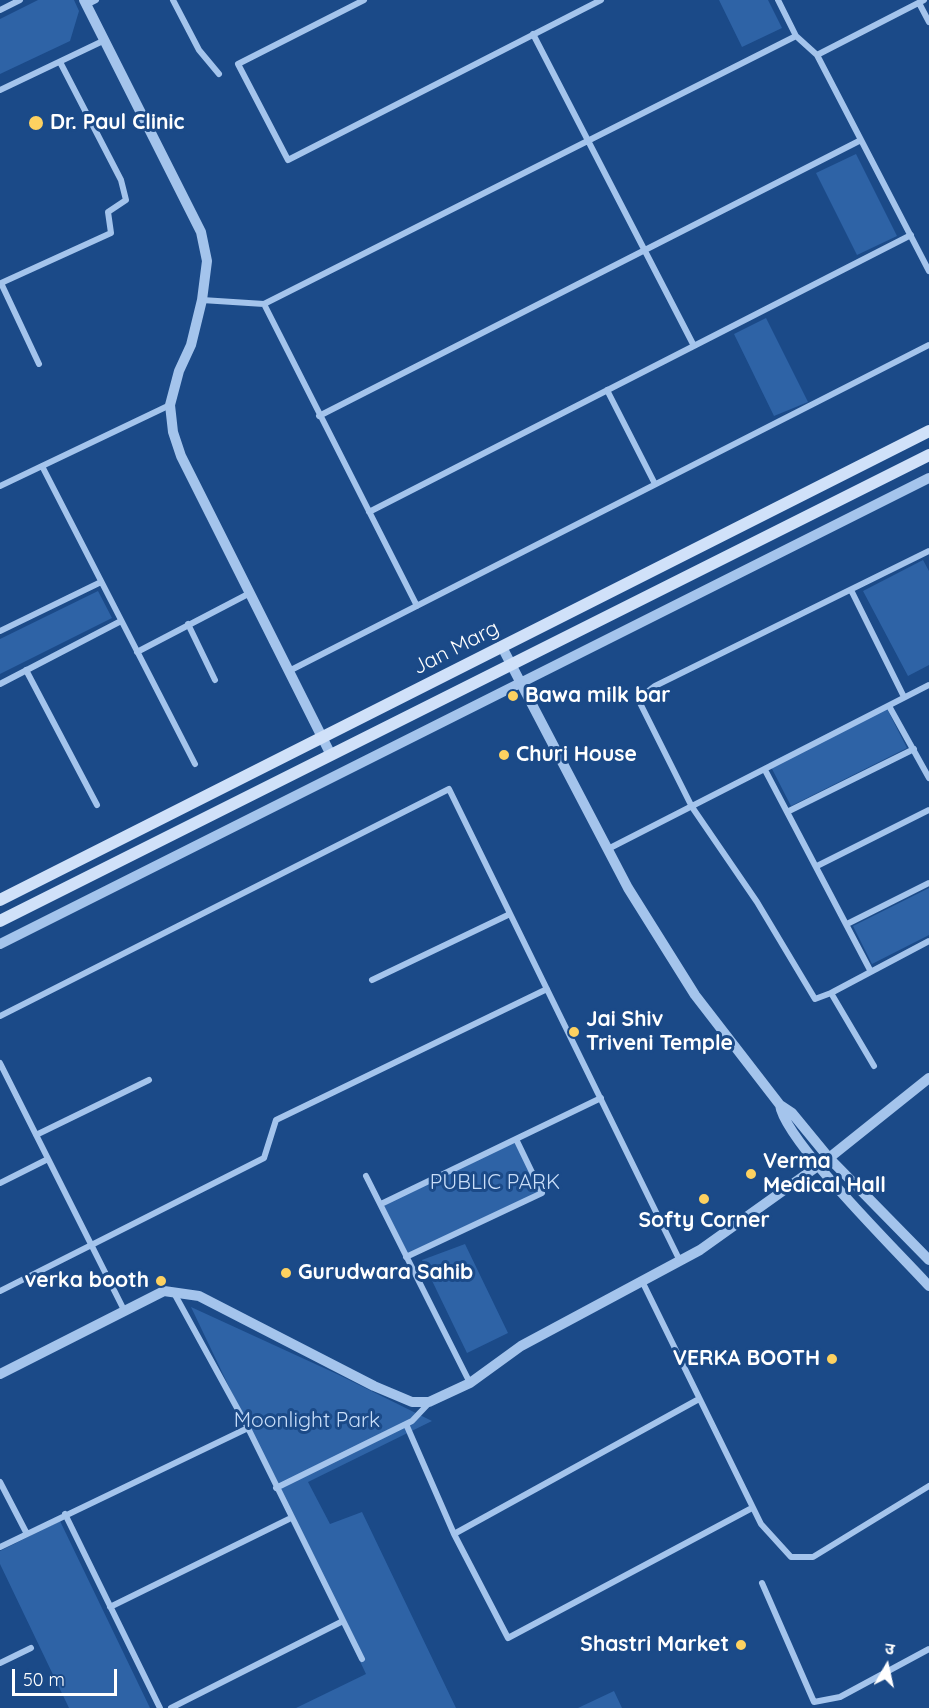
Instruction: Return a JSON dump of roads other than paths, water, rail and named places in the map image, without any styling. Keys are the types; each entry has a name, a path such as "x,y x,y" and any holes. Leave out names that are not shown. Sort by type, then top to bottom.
{"main road":[{"name":"Jan Marg","path":"0,900 929,431"},
{"name":"Jan Marg","path":"0,921 929,455"}],"street":[{"path":"0,10 20,0"},
{"path":"173,0 199,50 219,74"},
{"path":"364,0 238,64 288,160 592,2 601,0"},
{"path":"778,0 796,36 817,55 929,271"},
{"path":"89,2 105,39 201,232 207,261 202,300 191,345 179,371 170,405 173,432 181,456 331,755"},
{"path":"817,55 917,2 929,22"},
{"path":"533,34 694,346"},
{"path":"202,300 264,304 796,36"},
{"path":"0,90 105,39"},
{"path":"39,364 1,284 111,233 108,212 126,200 121,180 60,62"},
{"path":"319,416 861,140"},
{"path":"369,512 911,236"},
{"path":"264,304 417,606"},
{"path":"289,671 929,345"},
{"path":"607,390 655,484"},
{"path":"0,486 170,405"},
{"path":"42,466 195,765"},
{"path":"0,944 929,478"},
{"path":"929,551 655,686 638,699 692,807 758,902 815,999 831,993 870,970 929,941"},
{"path":"0,631 101,582"},
{"path":"851,590 904,697"},
{"path":"137,652 250,593"},
{"path":"0,684 121,621"},
{"path":"188,624 216,680"},
{"path":"502,647 628,888 695,994 780,1105 792,1113 829,1158 929,1260"},
{"path":"26,670 97,805"},
{"path":"608,849 929,685"},
{"path":"889,706 929,778"},
{"path":"789,811 914,749"},
{"path":"921,764 929,760"},
{"path":"765,770 789,811 870,970"},
{"path":"0,1016 449,789 680,1261"},
{"path":"817,866 929,810"},
{"path":"847,924 929,883"},
{"path":"372,980 510,914"},
{"path":"0,1291 264,1158 276,1120 547,989"},
{"path":"831,993 874,1066"},
{"path":"0,1063 124,1310"},
{"path":"0,1374 164,1291 199,1296 393,1394 412,1402 429,1402 470,1383 521,1346 700,1250 819,1166 929,1078"},
{"path":"36,1135 149,1080"},
{"path":"381,1204 601,1098"},
{"path":"780,1105 781,1117 819,1166 929,1286"},
{"path":"406,1257 542,1193 516,1139"},
{"path":"0,1183 48,1159"},
{"path":"366,1176 470,1383"},
{"path":"642,1281 752,1508 761,1524 791,1557 813,1557 929,1486"},
{"path":"174,1292 248,1428 362,1659"},
{"path":"454,1534 699,1399"},
{"path":"276,1488 406,1424 417,1417 429,1402"},
{"path":"406,1424 454,1534 508,1638 752,1508"},
{"path":"0,1547 248,1428"},
{"path":"0,1482 27,1534"},
{"path":"65,1514 160,1708"},
{"path":"110,1607 291,1518"},
{"path":"762,1583 814,1702 840,1697 929,1649"},
{"path":"171,1708 343,1621"},
{"path":"0,1663 31,1648"}],"place":[{"name":"Dr. Paul Clinic","path":"36,123"},
{"name":"Bawa milk bar","path":"513,696"},
{"name":"Churi House","path":"504,755"},
{"name":"Jai Shiv Triveni Temple","path":"574,1032"},
{"name":"Verma Medical Hall","path":"751,1174"},
{"name":"Softy Corner","path":"704,1199"},
{"name":"Gurudwara Sahib","path":"286,1273"},
{"name":"verka booth","path":"161,1281"},
{"name":"VERKA BOOTH","path":"832,1359"},
{"name":"Shastri Market","path":"741,1645"}],"park label":[{"name":"PUBLIC PARK","path":"495,1183"},
{"name":"Moonlight Park","path":"307,1421"}]}
